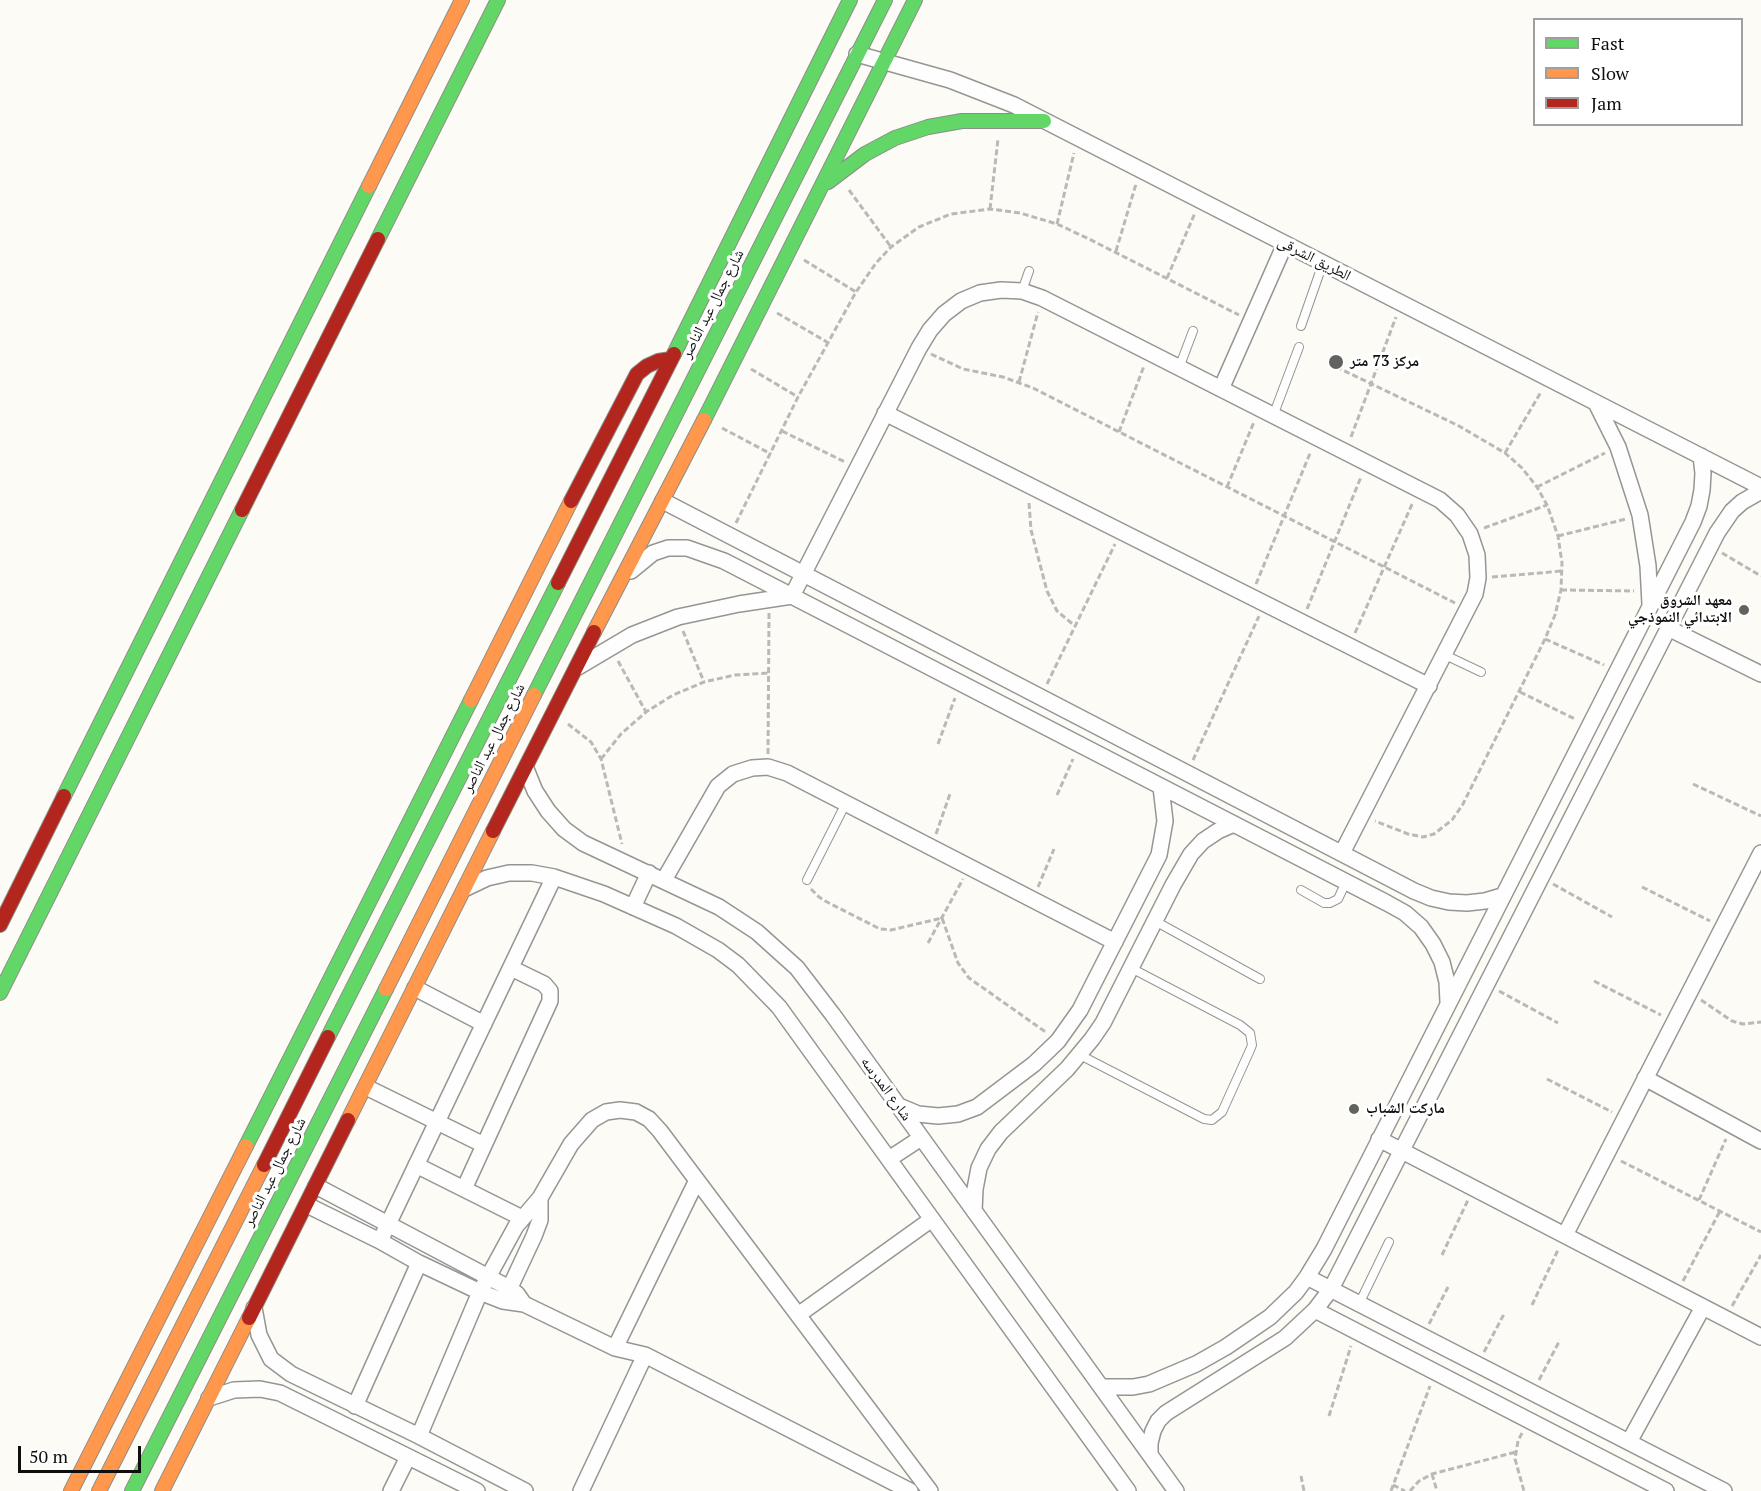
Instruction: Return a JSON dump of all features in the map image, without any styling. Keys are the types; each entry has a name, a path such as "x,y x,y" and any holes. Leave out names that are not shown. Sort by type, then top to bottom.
{"main road":[{"path":"0,993 452,55 462,0"},
{"path":"0,926 452,55 498,0"},
{"name":"شارع جمال عبد الناصر","path":"99,1491 850,0"},
{"name":"شارع جمال عبد الناصر","path":"132,1491 885,0"},
{"path":"162,1491 575,668 663,501 915,0"},
{"path":"820,189 865,154 895,138 928,127 962,121 1044,121"},
{"path":"736,228 741,233 755,238 762,238 768,232"},
{"path":"71,1491 630,385 637,374 647,366 658,360 671,359"},
{"path":"461,720 483,731"},
{"path":"289,1059 311,1070"},
{"path":"104,1426 126,1437"},
{"path":"154,1450 183,1449"}],"street":[{"name":"الطريق الشرقى","path":"858,54 982,92 1044,121 1701,456 1761,489"},
{"path":"1221,389 1285,244"},
{"path":"792,596 930,330 944,314 961,301 980,293 1001,290 1022,291 1042,298 1440,500 1457,515 1470,534 1477,555 1478,578 1468,609 1342,853"},
{"path":"1596,403 1618,447 1640,515 1647,558 1650,598"},
{"path":"885,413 1429,686"},
{"path":"1101,1387 1133,1388 1149,1384 1196,1364 1270,1317 1284,1305 1307,1278 1324,1250 1617,671 1650,598 1699,506 1703,473 1701,456"},
{"path":"1150,1454 1153,1431 1158,1421 1166,1413 1285,1338 1315,1311 1331,1289 1710,546 1732,511 1761,489"},
{"path":"663,501 1431,898 1467,903 1503,896"},
{"path":"619,585 639,563 653,553 668,548 687,548 724,561 1405,913 1421,927 1433,944 1445,972 1448,1003"},
{"path":"575,668 610,646 678,617 708,609 792,596"},
{"path":"1668,628 1761,674"},
{"path":"664,880 718,786 733,774 752,768 768,767 787,772 1115,942"},
{"name":"شارع المدرسه","path":"526,769 548,811 564,829 584,843 729,913 757,932 797,969 899,1106 1176,1491"},
{"path":"899,1106 918,1113 938,1116 958,1114 977,1107 1034,1064 1058,1041 1080,1010 1160,855 1166,821 1161,787"},
{"path":"974,1210 977,1179 988,1149 1001,1132 1080,1055 1103,1023 1191,854 1203,841 1234,824"},
{"path":"1565,1235 1761,853"},
{"path":"466,888 487,878 509,873 532,873 554,877 604,894 676,926 718,950 757,982 779,1007 1128,1491"},
{"path":"633,907 649,873"},
{"path":"380,1241 554,877"},
{"path":"1388,903 1399,892 1398,882"},
{"path":"464,1189 551,996 548,987 544,984 511,968"},
{"path":"415,988 484,1024"},
{"path":"1645,1078 1761,1140"},
{"path":"366,1087 484,1145"},
{"path":"418,1436 480,1292 522,1218 540,1198 571,1144 592,1120 606,1112 621,1110 636,1112 649,1119 930,1491"},
{"path":"889,1160 921,1138"},
{"path":"1379,1139 1761,1337"},
{"path":"416,1165 522,1218"},
{"path":"615,1348 697,1180"},
{"path":"316,1186 489,1277 506,1295"},
{"path":"506,1295 540,1220 540,1198"},
{"path":"307,1205 480,1292 506,1295 615,1348 645,1355 910,1491"},
{"path":"798,1315 932,1219"},
{"path":"355,1406 419,1263"},
{"path":"1307,1278 1724,1491"},
{"path":"1629,1442 1703,1307"},
{"path":"254,1308 259,1335 271,1359 291,1374 525,1491"},
{"path":"1315,1311 1666,1491"},
{"path":"581,1491 645,1355"},
{"path":"300,1403 308,1382"},
{"path":"209,1398 234,1390 260,1389 280,1393 477,1491"},
{"path":"391,1491 408,1457"}],"lane":[{"path":"1301,326 1323,263"},
{"path":"1022,291 1029,271"},
{"path":"1179,368 1193,331"},
{"path":"1266,412 1299,347"},
{"path":"1445,654 1481,672"},
{"path":"807,880 846,803"},
{"path":"1301,890 1324,903 1330,903 1338,899 1346,882"},
{"path":"1155,921 1260,979"},
{"path":"1080,1055 1204,1119 1212,1120 1222,1112 1250,1050 1252,1038 1250,1033 1240,1025 1131,968"},
{"path":"1359,1304 1389,1242"}],"path":[{"path":"990,209 1001,120"},
{"path":"1057,224 1078,138"},
{"path":"1116,251 1140,170"},
{"path":"837,174 891,247"},
{"path":"1167,278 1201,201"},
{"path":"789,251 856,292"},
{"path":"1019,382 1042,298"},
{"path":"1346,453 1401,303"},
{"path":"762,304 827,342"},
{"path":"919,348 963,369 1019,382 1468,609"},
{"path":"1119,432 1149,352"},
{"path":"734,360 798,397"},
{"path":"1505,453 1549,378"},
{"path":"1227,487 1266,412"},
{"path":"705,418 771,454"},
{"path":"782,431 857,468"},
{"path":"1251,597 1316,438"},
{"path":"1537,487 1618,447"},
{"path":"1302,622 1366,464"},
{"path":"1030,485 1030,530 1047,591 1058,611 1075,626"},
{"path":"1350,646 1418,489"},
{"path":"1470,534 1547,505"},
{"path":"1558,536 1640,515"},
{"path":"1040,696 1121,531"},
{"path":"1710,546 1761,576"},
{"path":"1478,578 1562,571"},
{"path":"1561,590 1650,598"},
{"path":"768,767 770,600"},
{"path":"1187,772 1265,604"},
{"path":"678,617 704,682"},
{"path":"1545,639 1617,671"},
{"path":"610,646 646,712"},
{"path":"601,759 621,734 646,712 673,695 704,682 735,675 769,672"},
{"path":"938,744 961,683"},
{"path":"1520,692 1589,726"},
{"path":"553,713 585,737 595,747 601,759 626,864"},
{"path":"1057,795 1079,744"},
{"path":"1694,783 1761,816"},
{"path":"932,847 950,794"},
{"path":"1033,900 1054,849"},
{"path":"928,943 970,867"},
{"path":"1541,877 1612,917"},
{"path":"807,880 819,897 880,929 891,930 942,918"},
{"path":"1642,887 1722,927"},
{"path":"942,918 958,963 969,978 1058,1041"},
{"path":"1594,981 1673,1022"},
{"path":"1486,984 1558,1023"},
{"path":"1689,991 1732,1022 1743,1024 1761,1022"},
{"path":"1547,1079 1624,1118"},
{"path":"1699,1200 1732,1125"},
{"path":"1606,1153 1761,1232"},
{"path":"1442,1256 1474,1188"},
{"path":"1676,1293 1720,1211"},
{"path":"1533,1305 1565,1235"},
{"path":"1725,1318 1761,1255"},
{"path":"1423,1336 1448,1287"},
{"path":"1478,1364 1504,1314"},
{"path":"1329,1416 1356,1331"},
{"path":"1533,1393 1560,1340"},
{"path":"1391,1491 1435,1372"},
{"path":"1524,1491 1516,1467 1516,1452 1518,1441 1530,1421"},
{"path":"1393,1485 1408,1491 1419,1481 1432,1474 1516,1452"},
{"path":"1432,1474 1437,1491"},
{"path":"1301,1476 1304,1491"}],"traffic: fast":[{"path":"378,239 498,0"},
{"path":"674,354 850,0"},
{"path":"534,695 885,0"},
{"path":"704,420 915,0"},
{"path":"828,182 865,154 895,138 928,127 962,121 1044,121"},
{"path":"64,796 369,186"},
{"path":"0,993 242,510"},
{"path":"328,1037 558,583"},
{"path":"246,1146 471,700"},
{"path":"132,1491 386,989"}],"traffic: slow":[{"path":"369,186 462,0"},
{"path":"594,632 704,420"},
{"path":"471,700 571,501"},
{"path":"386,989 534,695"},
{"path":"348,1120 493,831"},
{"path":"71,1491 246,1146"},
{"path":"99,1491 264,1165"},
{"path":"162,1491 249,1318"}],"traffic: jam":[{"path":"242,510 378,239"},
{"path":"558,583 674,354"},
{"path":"571,501 637,374 658,361 671,359"},
{"path":"493,831 594,632"},
{"path":"0,925 64,796"},
{"path":"264,1165 328,1037"},
{"path":"249,1318 348,1120"}],"place":[{"name":"مركز 73 متر","path":"1336,362"},
{"name":"معهد الشروق الابتدائي النموذجي","path":"1744,610"},
{"name":"ماركت الشباب","path":"1354,1109"}]}
